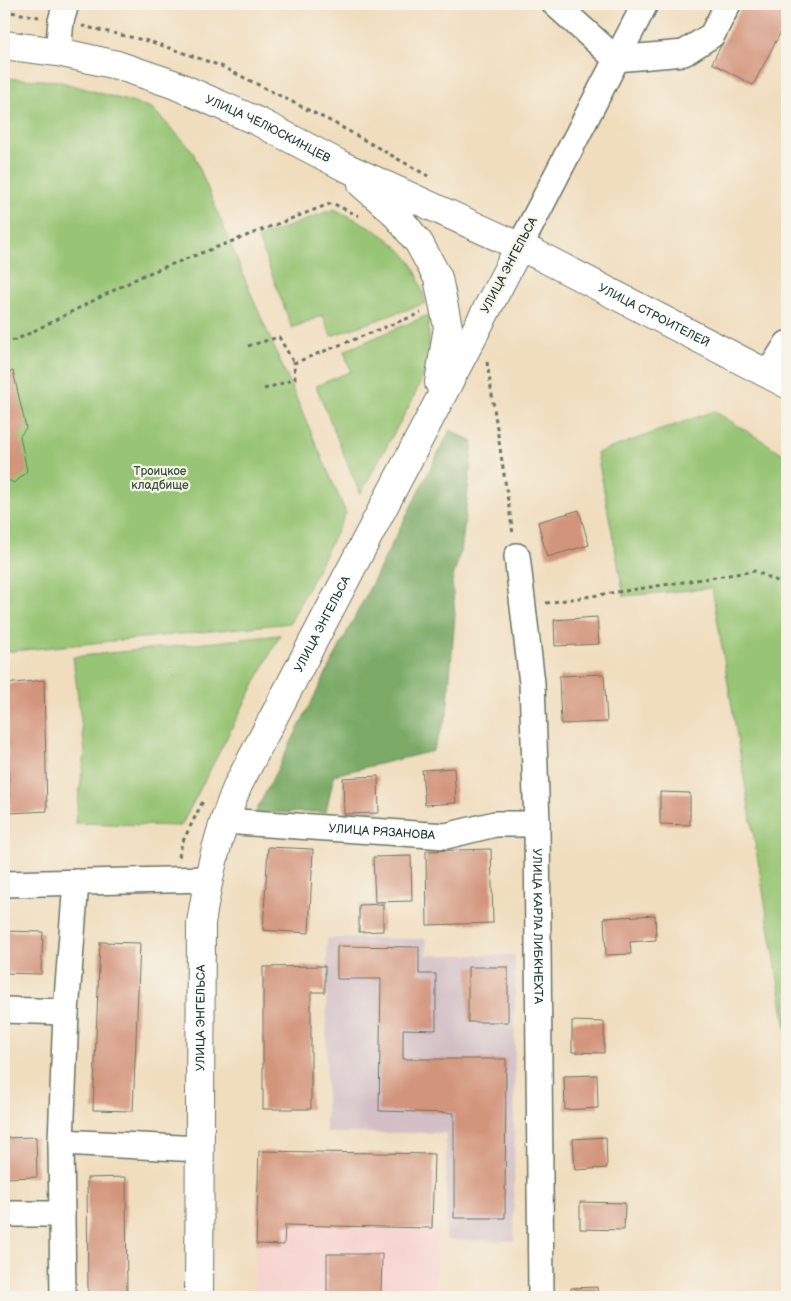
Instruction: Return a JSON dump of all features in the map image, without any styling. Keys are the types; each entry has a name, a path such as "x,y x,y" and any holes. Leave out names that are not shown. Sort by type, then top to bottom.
{"main road":[{"name":"УЛИЦА ЧЕЛЮСКИНЦЕВ","path":"4,45 58,52 117,65 173,84 258,122 343,166 520,246"},
{"path":"343,166 394,212 419,243 438,278 448,327 435,407"},
{"name":"УЛИЦА СТРОИТЕЛЕЙ","path":"520,246 777,379"},
{"name":"УЛИЦА ЭНГЕЛЬСА","path":"199,1297 201,923 208,880 225,817 238,785 520,246"}],"street":[{"path":"58,52 66,4"},
{"path":"555,4 616,59 684,53 712,35 728,4"},
{"name":"УЛИЦА ЭНГЕЛЬСА","path":"520,246 645,4"},
{"path":"777,379 787,344"},
{"name":"УЛИЦА КАРЛА ЛИБКНЕХТА","path":"517,556 532,683 537,824 541,1297"},
{"name":"УЛИЦА РЯЗАНОВА","path":"225,817 238,822 446,836 495,824 537,824"},
{"path":"4,884 208,880"},
{"path":"63,1297 61,1142 66,1012 76,882"},
{"path":"4,1010 66,1012"},
{"path":"61,1142 200,1149"},
{"path":"4,1214 62,1214"}],"path":[{"path":"4,10 7,4"},
{"path":"4,341 16,340 144,274 332,204 367,221"},
{"path":"294,363 424,312"},
{"path":"248,346 279,337 294,363 295,379 264,389"},
{"path":"486,353 517,556"},
{"path":"523,608 755,571 787,586"},
{"path":"176,880 182,842 208,791"}],"shaded area":[{"path":"327,938 426,939 427,955 515,955 514,1241 446,1240 446,1133 326,1133"},
{"path":"285,1225 437,1230 437,1297 255,1297 256,1244 284,1245"}],"green space":[{"name":"Троицкое кладбище","path":"4,78 58,81 152,108 192,150 254,301 346,513 290,623 4,652"},
{"path":"334,209 378,232 398,247 413,266 426,303 331,336 323,315 292,328 258,238"},
{"path":"428,315 430,361 413,399 360,494 316,386 351,371 344,351"},
{"path":"714,411 787,456 787,1033 712,588 624,596 597,453"},
{"path":"450,430 473,442 462,546 452,581 455,615 447,715 433,751 334,775 326,812 255,813"},
{"path":"280,635 181,826 75,823 85,753 73,657"}],"building":[{"path":"743,4 787,4 787,20 753,85 712,63"},
{"path":"13,371 26,428 20,436 27,471 15,483 4,479 4,373"},
{"path":"579,510 589,545 547,557 538,522"},
{"path":"597,617 599,644 555,646 554,620"},
{"path":"604,674 607,722 561,724 559,676"},
{"path":"44,680 47,811 10,813 5,684"},
{"path":"454,768 456,803 425,805 422,770"},
{"path":"378,776 379,813 344,814 343,778"},
{"path":"660,792 690,793 690,825 660,824"},
{"path":"268,847 313,849 309,933 263,930"},
{"path":"491,849 493,923 427,925 426,851"},
{"path":"411,856 412,901 375,902 373,857"},
{"path":"383,904 383,931 359,932 359,905"},
{"path":"655,915 656,940 630,942 631,954 606,955 604,918"},
{"path":"4,931 43,932 41,974 4,973"},
{"path":"100,942 140,943 133,1111 93,1110"},
{"path":"337,946 419,947 419,974 436,974 436,1030 403,1029 403,1059 506,1059 505,1218 454,1218 454,1113 379,1111 381,979 337,979"},
{"path":"325,966 325,992 311,992 311,1109 263,1109 263,967"},
{"path":"468,967 508,967 508,1022 468,1022"},
{"path":"572,1021 604,1022 604,1053 572,1052"},
{"path":"597,1075 598,1108 565,1110 564,1076"},
{"path":"36,1137 37,1177 4,1178 4,1138"},
{"path":"606,1137 607,1168 575,1170 573,1139"},
{"path":"259,1151 434,1154 432,1228 285,1225 284,1245 256,1244"},
{"path":"126,1177 127,1297 88,1297 87,1178"},
{"path":"580,1202 625,1203 624,1230 580,1229"},
{"path":"327,1254 382,1254 381,1297 327,1297"},
{"path":"597,1287 598,1297 571,1297 571,1288"}]}
